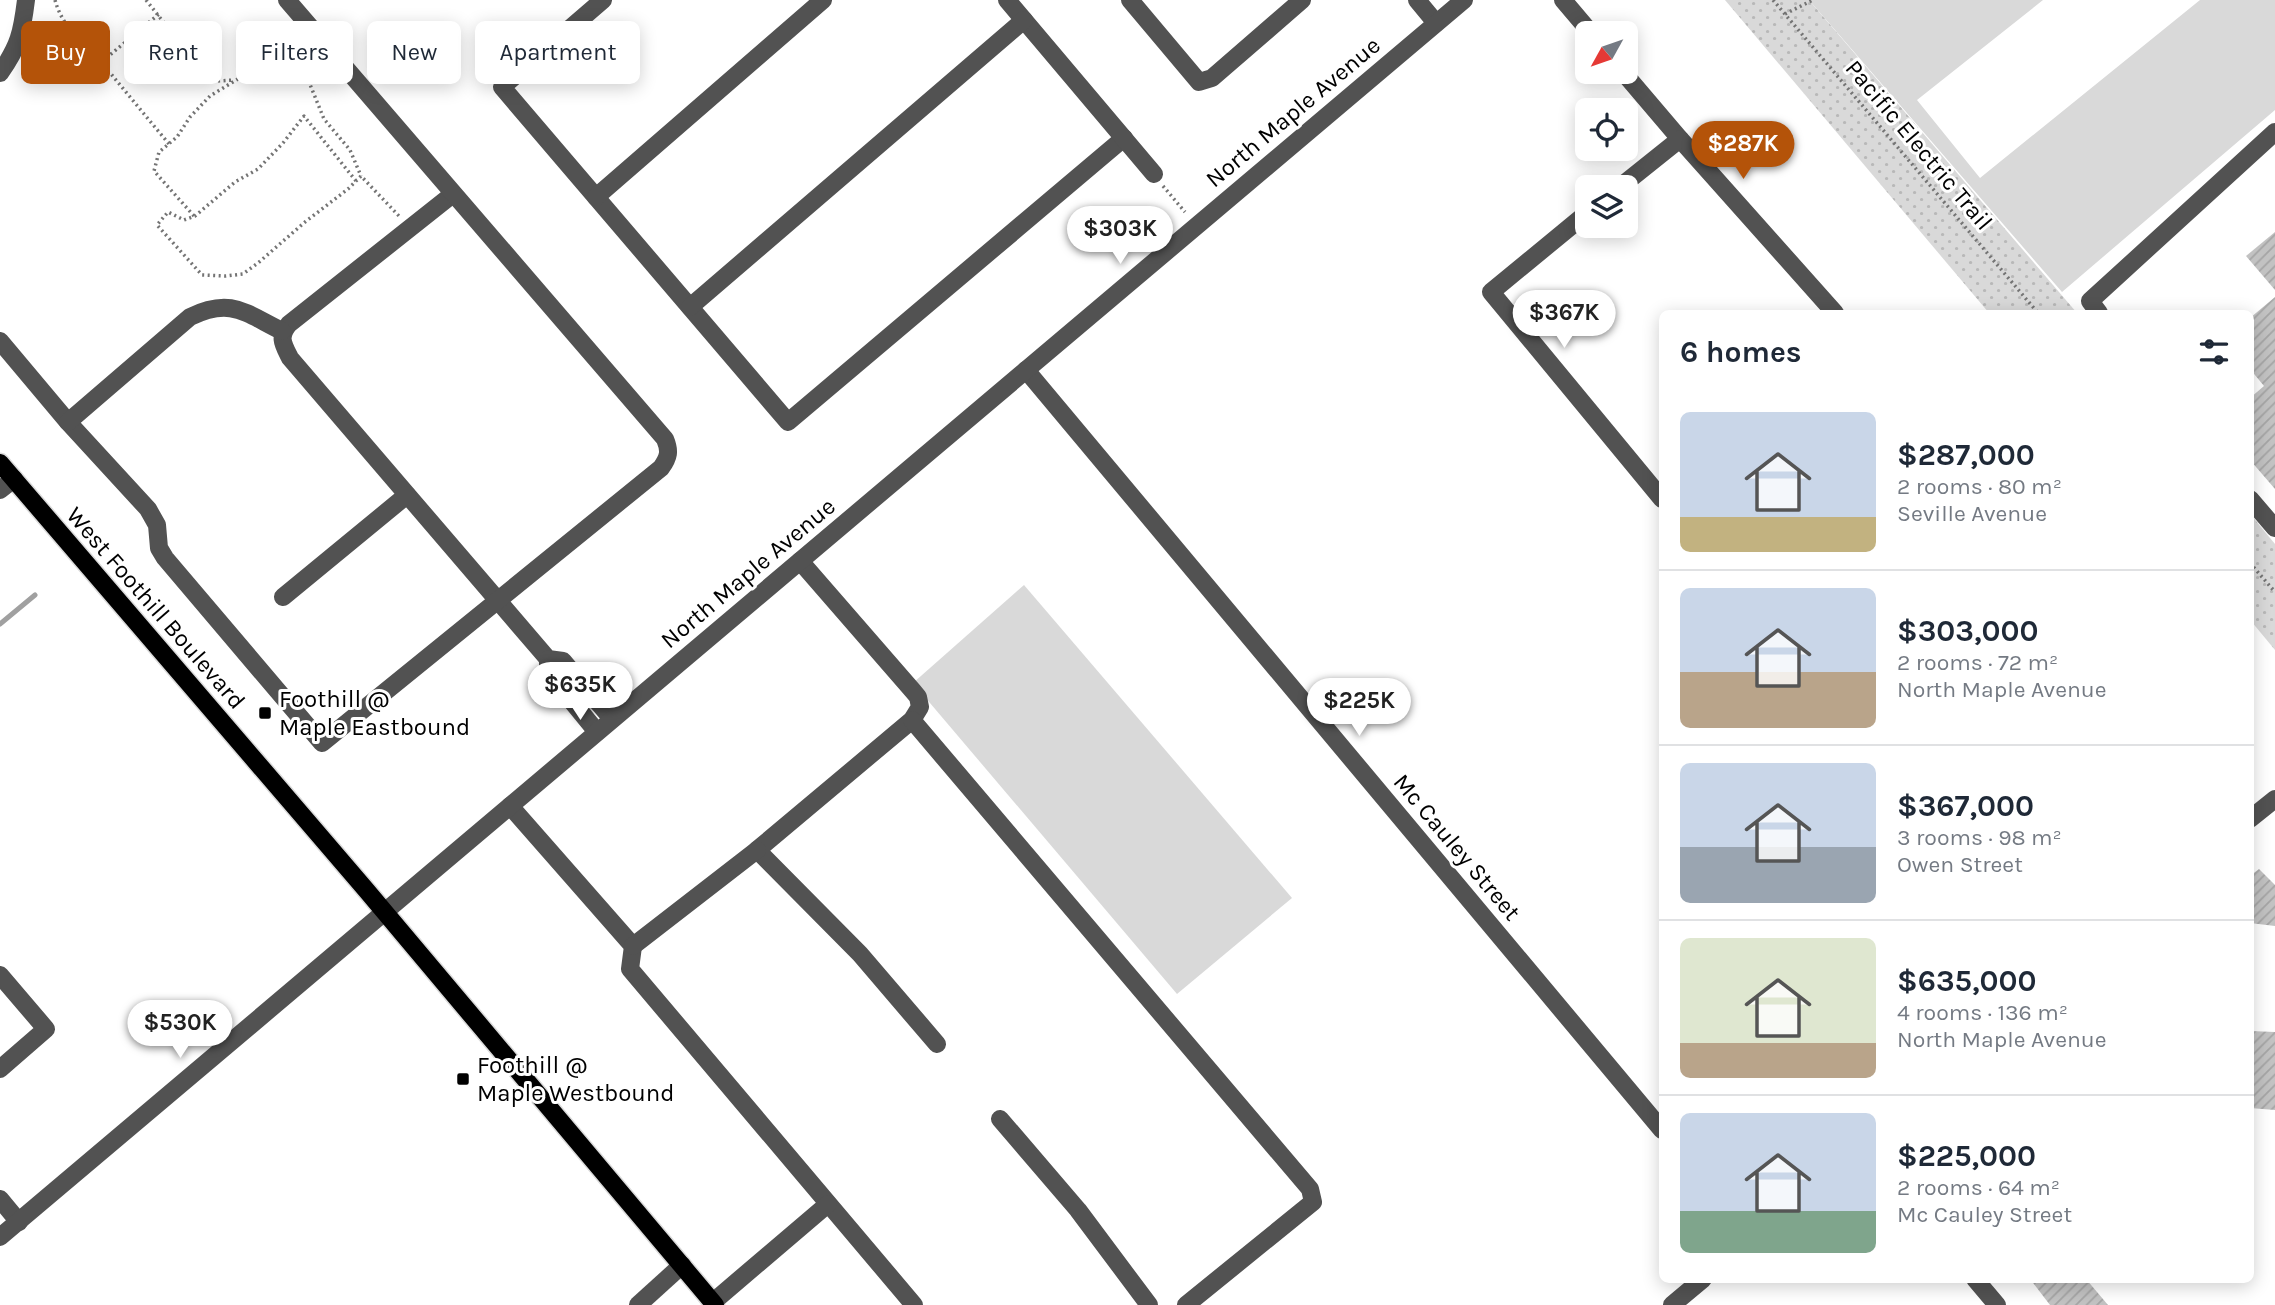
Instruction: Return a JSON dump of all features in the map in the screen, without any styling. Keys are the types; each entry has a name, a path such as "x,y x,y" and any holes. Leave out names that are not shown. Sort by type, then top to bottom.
{"main road":[{"name":"West Foothill Boulevard","path":"0,463 7,485 384,912 714,1304"}],"street":[{"path":"0,73 15,50 26,0"},
{"path":"0,341 68,422 148,509 157,525 159,548 165,558 322,743 661,468 669,450 665,439 287,0"},
{"path":"603,0 502,87 788,422 1124,138"},
{"path":"596,197 824,0"},
{"path":"1007,0 1154,174"},
{"path":"1130,0 1199,82 1212,78 1302,0"},
{"path":"1417,0 1436,23"},
{"name":"North Maple Avenue","path":"0,1237 1464,0"},
{"path":"1563,0 1581,21"},
{"path":"690,307 1024,20"},
{"path":"1633,84 1832,310"},
{"path":"2097,310 2090,301 2275,132"},
{"path":"1635,175 1680,139"},
{"path":"453,194 289,324 282,331 281,338 290,358 496,601 548,659 563,661 612,719"},
{"path":"1575,223 1491,292 1659,495"},
{"path":"68,422 190,317 208,308 231,306 282,331"},
{"name":"Mc Cauley Street","path":"1026,370 1659,1126"},
{"path":"282,597 407,495"},
{"path":"2254,503 2275,527"},
{"path":"800,561 918,697 920,707 912,720 757,850 633,946 630,969 914,1305"},
{"path":"548,659 548,672 597,732"},
{"path":"568,696 583,684"},
{"path":"912,720 1310,1189 1313,1202 1186,1305"},
{"path":"2254,816 2275,799"},
{"path":"510,806 633,946"},
{"path":"757,850 860,954 937,1044"},
{"path":"0,975 46,1028 0,1069"},
{"path":"1000,1119 1078,1210 1149,1305"},
{"path":"0,1199 19,1222"},
{"path":"714,1304 828,1204"},
{"path":"638,1305 682,1265"},
{"path":"1672,1305 1698,1283"},
{"path":"1978,1283 1997,1305"}],"path":[{"path":"55,0 63,21"},
{"path":"146,0 207,77 218,81 235,80"},
{"name":"Pacific Electric Trail","path":"1773,0 2035,310"},
{"path":"1785,14 1813,0"},
{"path":"110,55 159,14"},
{"path":"195,216 154,171 159,152 177,138 190,117 210,96 264,63 275,47 309,82 324,119 350,150 361,176 410,227"},
{"path":"110,73 169,144"},
{"path":"356,181 304,116 284,143 258,169 235,182 195,216 184,220 167,212 157,225 202,275 243,274 348,190 361,176"},
{"path":"1154,174 1186,214"},
{"path":"2254,568 2275,592"}],"shaded area":[{"path":"1725,0 1809,0 2074,310 1986,310"},
{"path":"1809,0 2043,0 1917,100 1980,178 2200,0 2275,0 2275,110 2062,292"},
{"path":"2254,519 2275,544 2275,650 2254,625"},
{"path":"1024,585 1292,898 1177,994 913,683"}],"building":[{"path":"2275,232 2275,290 2246,256"},
{"path":"2275,297 2275,489 2254,465 2254,395 2264,386 2254,374 2254,315"},
{"path":"2259,869 2275,885 2275,926 2254,923 2254,873"},
{"path":"2254,1031 2275,1032 2275,1110 2254,1108"},
{"path":"2033,1283 2089,1283 2108,1305 2050,1305"}],"waterway":[{"path":"0,624 35,595"}],"place":[{"name":"Foothill @ Maple Eastbound","path":"265,713"},
{"name":"Foothill @ Maple Westbound","path":"463,1079"}]}
